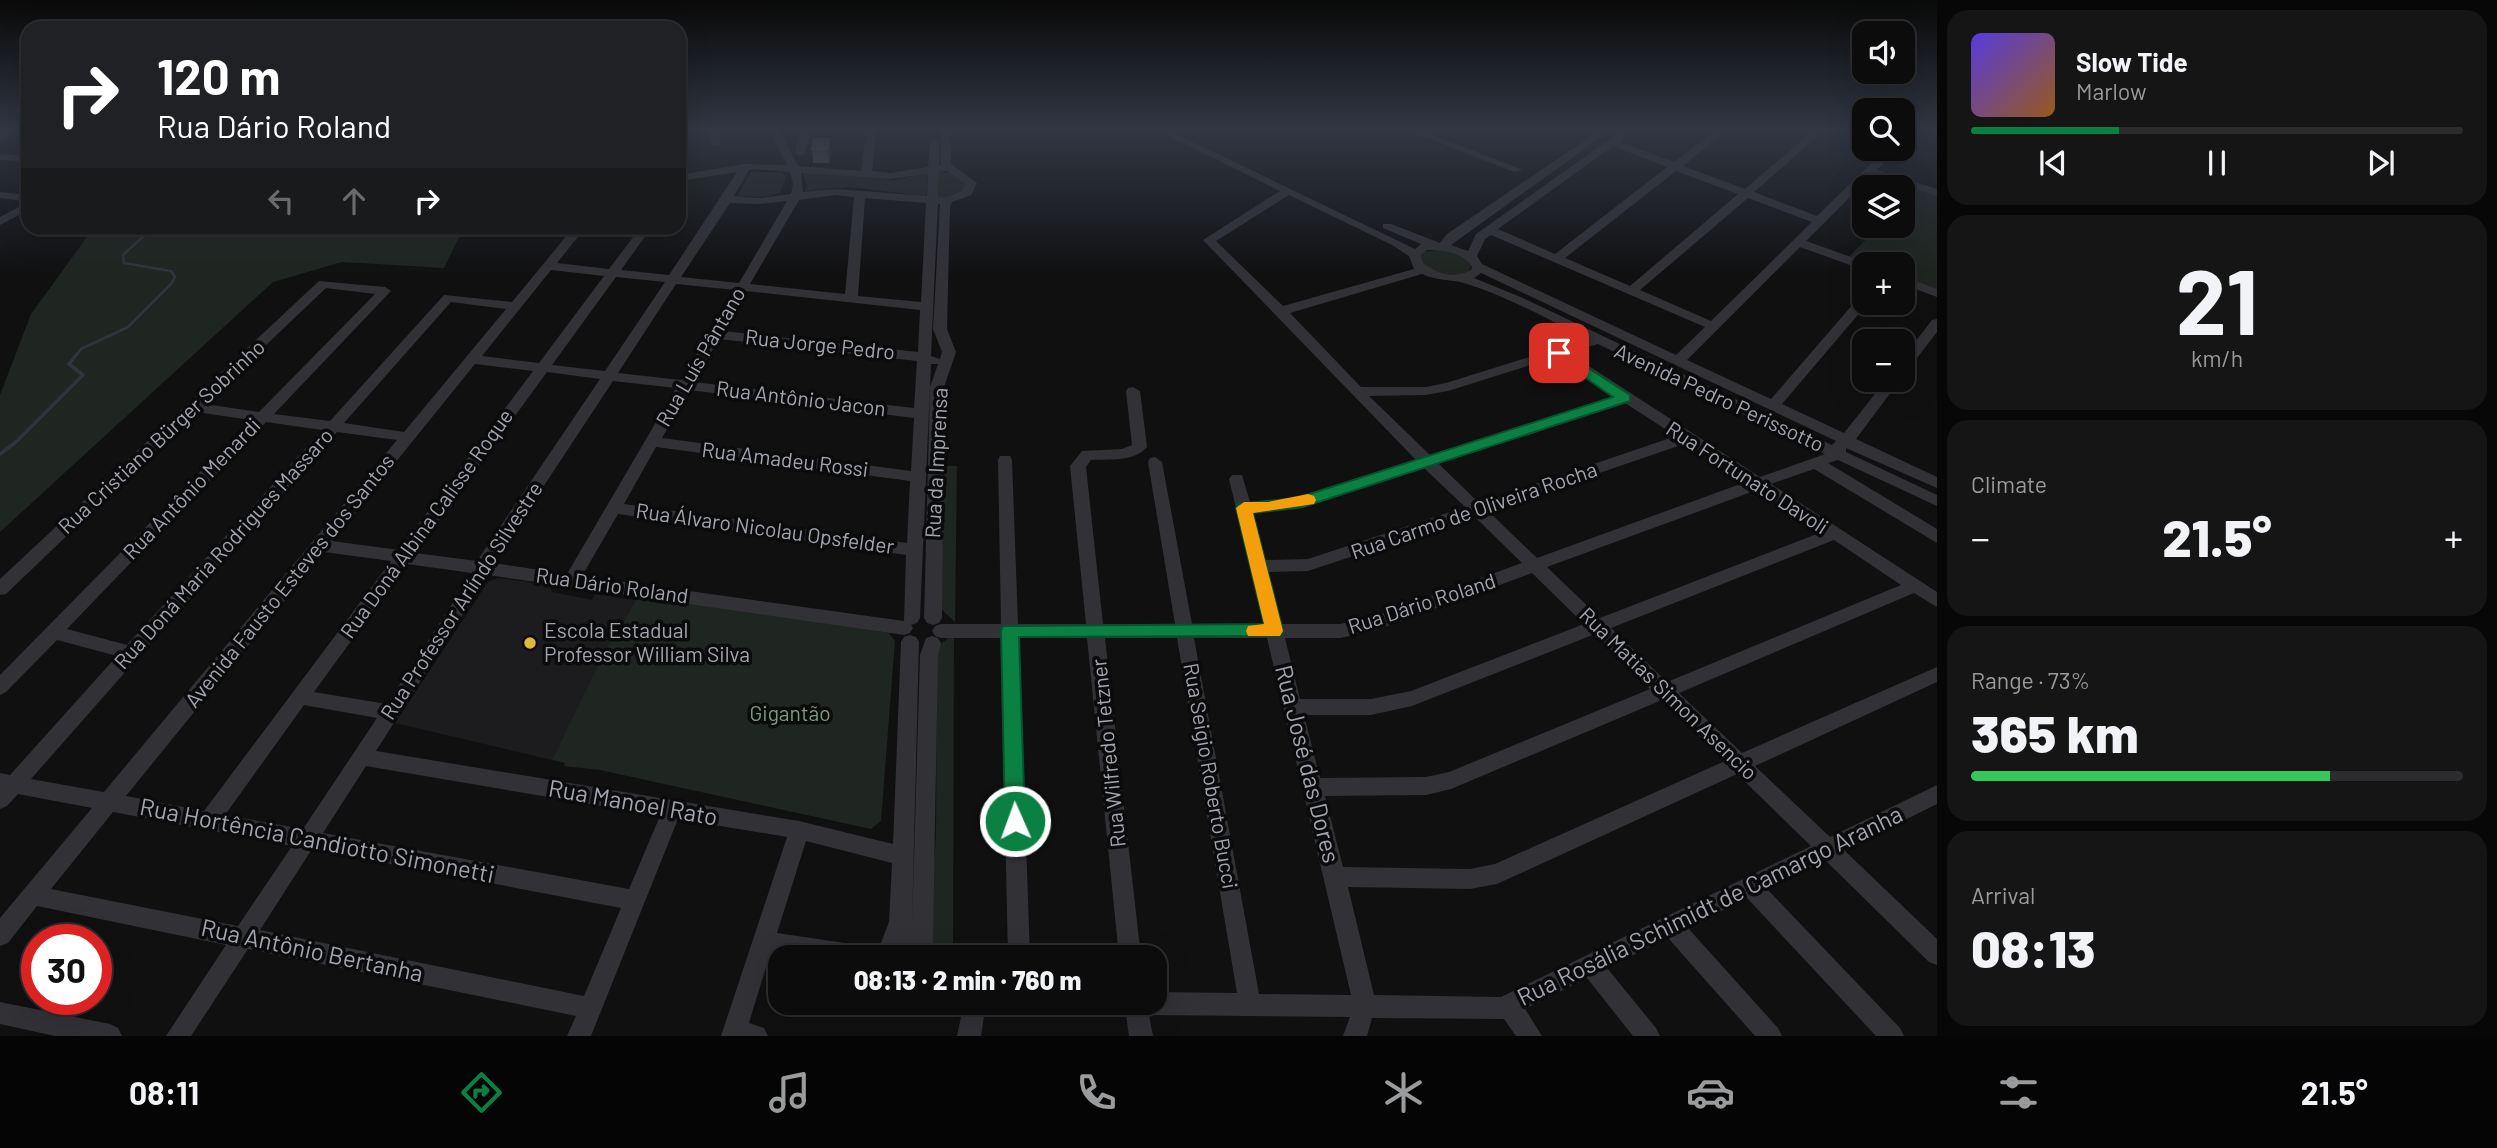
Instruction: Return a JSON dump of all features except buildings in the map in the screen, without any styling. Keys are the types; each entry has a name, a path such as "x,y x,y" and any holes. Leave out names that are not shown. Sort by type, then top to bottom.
{"street":[{"name":"Rua Professor Arlíndo Silvestre","path":"178,1036 479,579 481,568 738,178"},
{"path":"795,196 799,184 796,178"},
{"name":"Rua da Imprensa","path":"893,945 900,922 908,629 916,550 934,178"},
{"path":"726,199 759,201 828,192 948,200 968,193 971,183 964,178"},
{"path":"1262,178 1396,242 1415,254"},
{"name":"Avenida Pedro Perissotto","path":"1286,178 1416,240 1438,245 1475,262 1677,362 1734,397 1842,448 1933,485"},
{"path":"1281,311 1423,270 1414,259 1418,250 1438,245 1536,178"},
{"path":"1462,278 1476,272 1479,237 1561,178"},
{"path":"1557,258 1661,178"},
{"path":"1706,178 1819,221"},
{"path":"1632,291 1765,178"},
{"path":"1677,362 1863,178"},
{"path":"1890,178 1937,193"},
{"name":"Rua Matias Simon Asencio","path":"1288,191 1209,240 1399,435 1828,849 1934,946"},
{"path":"851,299 860,193"},
{"path":"0,195 21,197"},
{"name":"Rua Luís Pântano","path":"571,581 795,196"},
{"name":"Rua da Imprensa","path":"924,945 929,655 936,630 937,389 949,352 940,329 944,206 948,200"},
{"path":"0,222 21,209"},
{"path":"1490,230 1713,326"},
{"name":"Avenida Fausto Esteves dos Santos","path":"0,935 573,235"},
{"name":"Rua Doná Albina Calisse Roque","path":"208,821 641,235"},
{"path":"1799,242 1852,262"},
{"path":"548,267 927,307"},
{"name":"Avenida Pedro Perissotto","path":"1423,270 1441,277 1462,278 1708,390 1772,407 1842,448"},
{"name":"Rua Cristiano Bürger Sobrinho","path":"0,589 323,284 385,291"},
{"path":"1915,285 1937,293"},
{"name":"Rua Antônio Menardi","path":"0,687 385,291"},
{"name":"Rua Doná Maria Rodrigues Massaro","path":"4,789 131,653 448,298 515,306"},
{"path":"1772,407 1852,313"},
{"path":"1915,351 1937,323"},
{"name":"Rua Jorge Pedro","path":"714,334 925,358 932,361 948,360"},
{"path":"1357,391 1426,391 1448,387 1597,340"},
{"name":"Rua Fortunato Davoli","path":"1559,353 1937,600"},
{"name":"Rua Antônio Jacon","path":"471,359 922,414"},
{"name":"Rua Wilfredo Tetzner","path":"1129,945 1078,466 1087,455 1124,454 1140,447 1133,391"},
{"path":"1842,448 1884,392"},
{"path":"1244,508 1297,503 1625,398"},
{"path":"193,407 408,437"},
{"name":"Rua Carmo de Oliveira Rocha","path":"1258,566 1308,565 1334,558 1687,438"},
{"name":"Rua Amadeu Rossi","path":"652,442 919,477"},
{"name":"Rua Dário Roland","path":"936,630 1340,631 1374,624 1758,484 1815,462 1842,448"},
{"path":"1005,460 1019,945"},
{"name":"Rua Seigio Roberto Bucci","path":"1155,462 1250,1006"},
{"path":"1815,462 1937,537"},
{"name":"Rua José das Dores","path":"1237,480 1361,983 1364,1008"},
{"name":"Rua Álvaro Nicolau Opsfelder","path":"614,508 916,550"},
{"path":"1293,707 1392,705 1834,534"},
{"name":"Rua Dário Roland","path":"319,545 908,629"},
{"path":"1312,787 1426,786 1451,780 1914,586"},
{"path":"918,616 936,630 925,645 908,629 918,616"},
{"path":"53,632 131,653"},
{"path":"1335,877 1470,879 1497,874 1937,674"},
{"path":"299,697 391,712"},
{"name":"Rua Manoel Rato","path":"362,757 799,830 902,856"},
{"name":"Rua Hortência Candiotto Simonetti","path":"4,789 108,802 635,900"},
{"name":"Rua Rosália Schimidt de Camargo Aranha","path":"1167,1005 1503,1008 1592,967 1937,794"},
{"path":"579,1036 672,810"},
{"path":"741,1034 763,942 799,830"},
{"path":"1751,887 1892,1036"},
{"name":"Rua Antônio Bertanha","path":"33,895 590,1008"},
{"path":"1673,926 1770,1036"},
{"name":"Rua da Imprensa","path":"896,945 909,934 920,945"},
{"path":"763,942 785,945"},
{"path":"1592,967 1648,1036"},
{"path":"1508,1005 1530,1036"},
{"path":"1355,1036 1364,1008"},
{"path":"0,1013 110,1036"},
{"path":"969,1036 973,1015"},
{"path":"1137,1015 1141,1036"}],"shaded area":[{"name":"Escola Estadual Professor William Silva","path":"498,578 549,585 552,592 592,600 595,594 635,600 552,760 395,723 488,582"}],"green space":[{"path":"747,178 785,178 780,193 765,197 737,196"},
{"path":"804,178 928,178 926,196 850,187 805,191 807,185"},
{"path":"938,178 964,178 967,189 951,198 936,199"},
{"path":"1915,188 1937,195 1937,290 1915,282 1915,252 1854,252 1867,238 1915,238"},
{"path":"460,235 444,268 342,262 273,282 0,532 0,395 31,314 87,237"},
{"path":"1444,249 1466,257 1471,266 1470,270 1452,275 1423,264 1423,252"},
{"path":"943,466 957,466 955,622 939,607"},
{"name":"Gigantão","path":"639,593 889,633 895,641 881,821 871,829 600,770 564,766 565,763 552,760 619,623 623,623"},
{"path":"954,634 953,945 929,944 936,834 937,647"}],"waterway":[{"path":"76,356 81,349 128,327 175,277 171,271 124,263 123,255 145,235"},
{"path":"0,454 16,442 83,375 69,364 77,354"}],"slow traffic":[{"path":"1254,631 1274,631 1244,508 1308,500"}],"place":[{"name":"Escola Estadual Professor William Silva","path":"530,643"}],"route":[{"path":"1015,821 1010,631 1274,631 1244,508 1297,503 1625,398 1559,353"}]}
